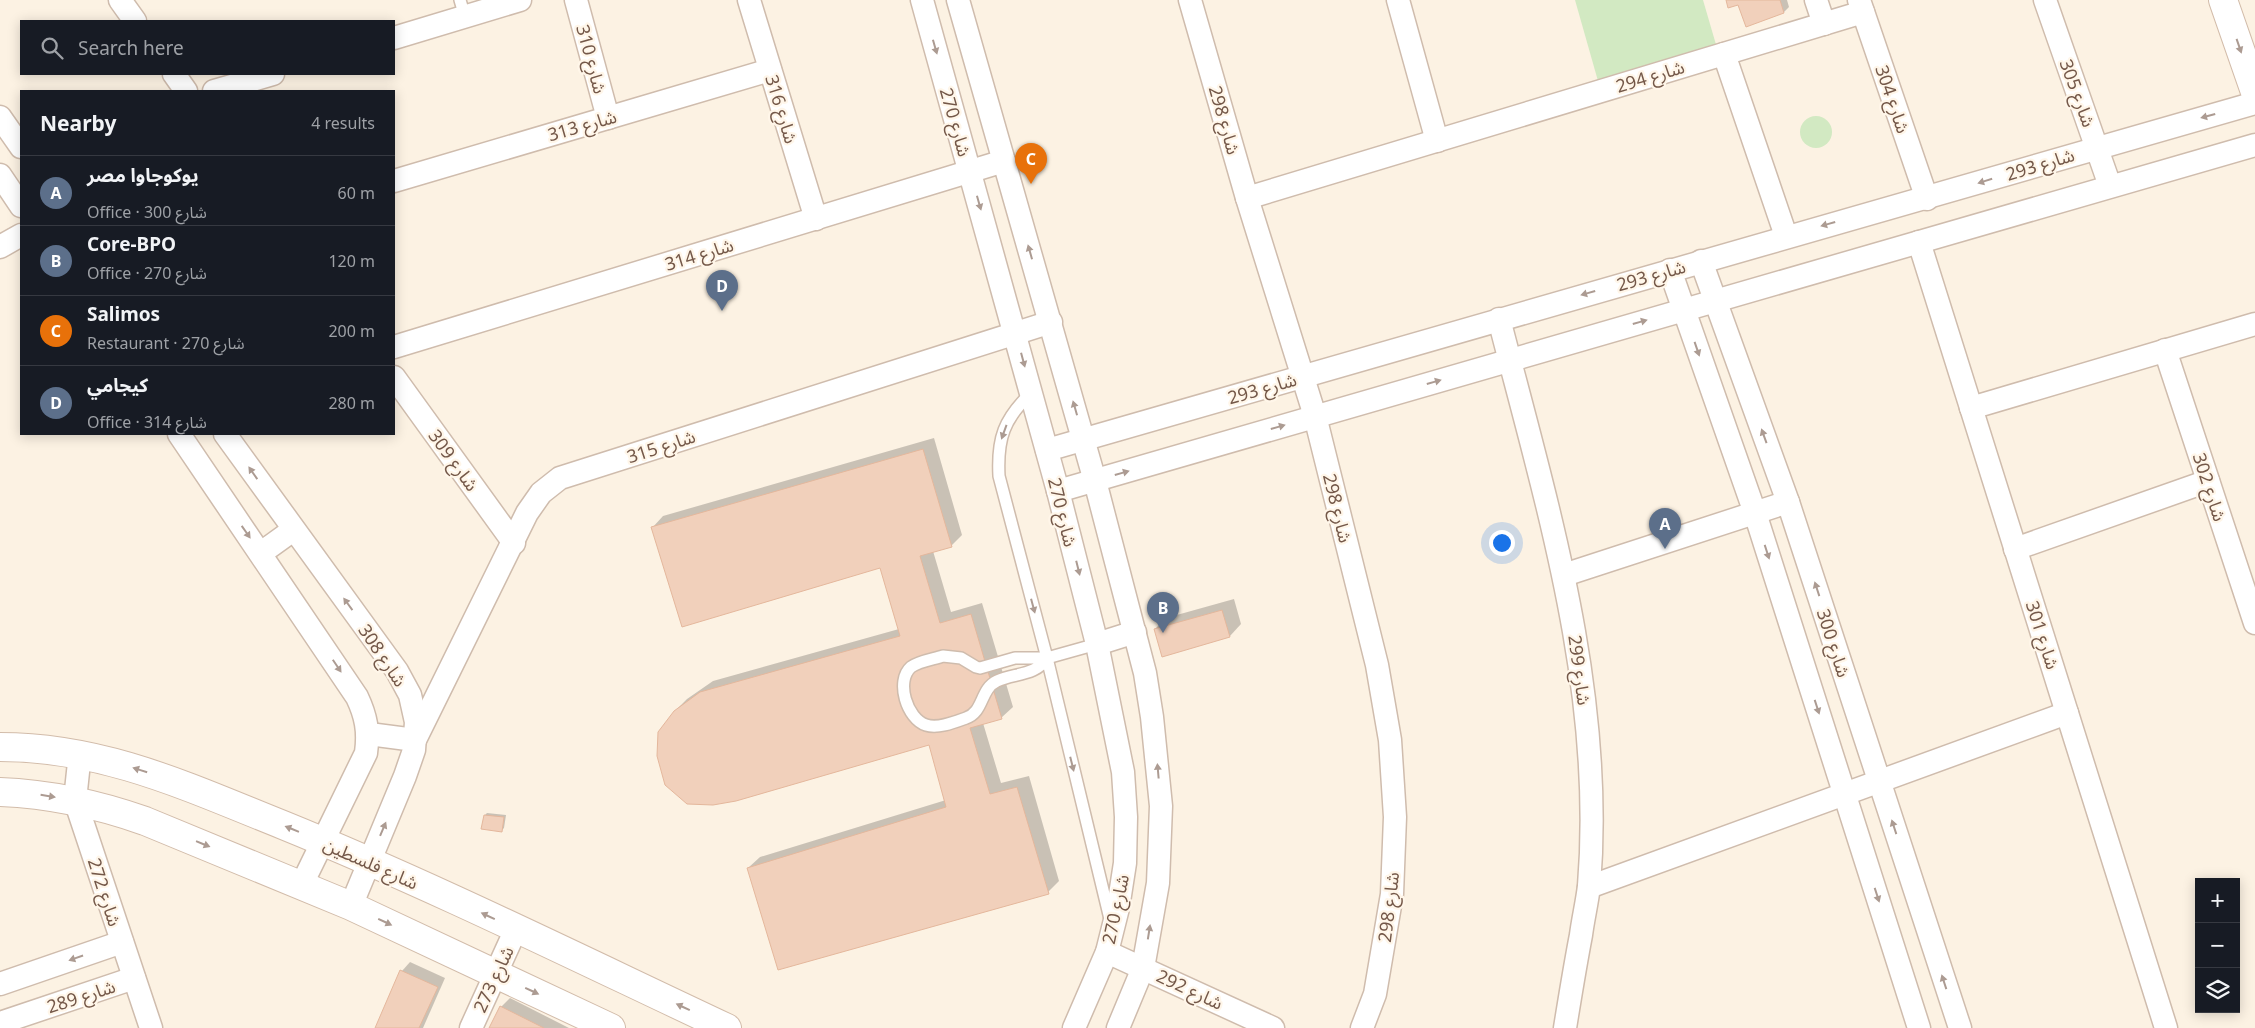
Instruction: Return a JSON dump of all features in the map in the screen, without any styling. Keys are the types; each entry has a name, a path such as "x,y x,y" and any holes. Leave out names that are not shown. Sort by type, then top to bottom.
{"street":[{"path":"120,0 135,20"},
{"path":"395,38 462,8 520,0"},
{"name":"شارع 310","path":"576,0 608,118"},
{"name":"شارع 316","path":"749,0 816,219"},
{"name":"شارع 270","path":"922,0 1058,491 1097,644 1123,772 1126,817 1125,863 1118,908 1107,952 1074,1028"},
{"name":"شارع 270","path":"958,0 1095,481 1145,673 1152,717 1161,806 1158,882 1143,968 1118,1028"},
{"name":"شارع 298","path":"1190,0 1247,198 1315,416 1376,665 1390,740 1395,817 1392,894 1375,994 1362,1028"},
{"path":"1398,0 1437,141"},
{"path":"1816,0 1824,24"},
{"name":"شارع 305","path":"2045,0 2110,186"},
{"path":"2224,0 2255,92"},
{"name":"شارع 294","path":"1247,198 1824,24 1861,6"},
{"name":"شارع 304","path":"1861,6 1927,198"},
{"path":"1724,54 1786,236"},
{"name":"شارع 313","path":"395,180 770,70"},
{"path":"175,75 185,90"},
{"path":"217,90 270,75"},
{"name":"شارع 293","path":"1047,450 1786,236 1927,198 2097,147 2255,103"},
{"path":"0,117 20,146"},
{"path":"1058,491 2255,145"},
{"name":"شارع 314","path":"395,347 1004,161"},
{"path":"0,175 20,205"},
{"path":"0,247 20,235"},
{"name":"شارع 301","path":"1919,242 2166,1028"},
{"name":"شارع 300","path":"1701,261 1788,502 1960,1028"},
{"name":"شارع 300","path":"1670,270 1755,513 1919,1028"},
{"name":"شارع 299","path":"1499,319 1564,575 1580,658 1588,736 1591,812 1588,887 1565,1028"},
{"name":"شارع 315","path":"415,740 514,543 527,513 541,493 560,478 1051,322"},
{"path":"1971,408 2255,324"},
{"name":"شارع 302","path":"2164,350 2255,623"},
{"name":"شارع 309","path":"395,378 514,543"},
{"path":"180,435 357,697 365,714 369,734 366,753 359,771 302,884"},
{"name":"شارع 308","path":"226,435 397,671 410,695 416,722 414,750 351,906"},
{"path":"2015,549 2208,481"},
{"path":"1564,575 1788,502"},
{"path":"261,553 293,530"},
{"path":"1097,644 1135,632"},
{"path":"1588,887 2067,713"},
{"path":"369,734 415,740"},
{"name":"شارع فلسطين","path":"0,747 25,747 80,753 163,777 370,860 715,1025"},
{"name":"شارع 272","path":"80,753 75,800 151,1028"},
{"path":"0,792 26,793 75,800 145,821 302,884 611,1028"},
{"name":"شارع 273","path":"471,1028 516,929"},
{"path":"0,984 122,942"},
{"name":"شارع 292","path":"1107,952 1273,1028"},
{"name":"شارع 289","path":"0,1023 134,978"}],"lane":[{"path":"1032,393 1014,409 1003,430 998,452 998,468 1047,658 1113,930"},
{"path":"1047,658 1036,670 998,680 987,689 978,709 969,717 931,726 920,722 911,714 903,684 906,674 913,666 950,656 967,660 970,664 980,668 1015,658 1047,658 1097,644"},
{"path":"980,668 987,689"}],"green space":[{"path":"1575,0 1703,0 1717,48 1598,81"},
{"path":"1816,116 1827,121 1832,132 1827,143 1816,148 1805,143 1800,132 1805,121"}],"building":[{"path":"1726,0 1780,0 1784,13 1746,27 1738,5 1728,8"},
{"path":"923,449 952,547 920,556 940,623 971,614 1002,719 970,728 990,794 1017,787 1049,894 778,970 747,868 946,807 929,745 736,801 713,805 687,804 665,785 657,756 658,732 674,711 700,692 900,636 880,568 682,627 651,527"},
{"path":"1222,610 1230,637 1162,657 1154,629"},
{"path":"484,815 504,817 502,832 481,829"},
{"path":"400,970 438,987 419,1028 375,1028"},
{"path":"500,1006 544,1028 489,1028"}],"place":[{"name":"Salimos","path":"1031,184"},
{"name":"كيجامي","path":"722,311"},
{"name":"يوكوجاوا مصر","path":"1665,549"},
{"name":"Core-BPO","path":"1163,633"}]}
